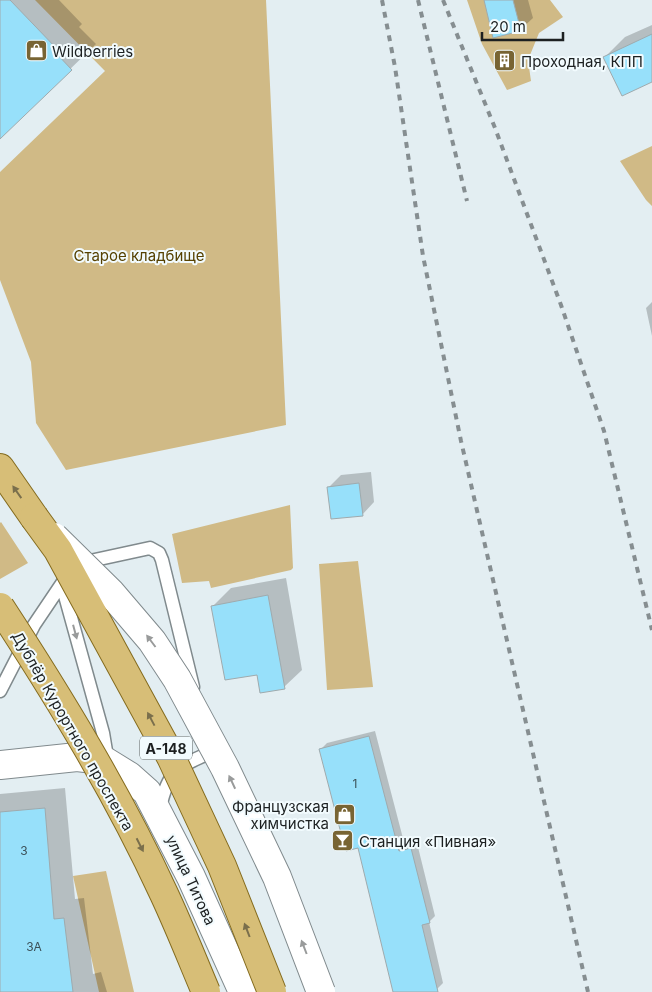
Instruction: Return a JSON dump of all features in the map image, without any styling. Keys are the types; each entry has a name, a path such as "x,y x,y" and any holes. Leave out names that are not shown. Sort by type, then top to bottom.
{"main road":[{"name":"А-148","path":"0,468 58,550 171,757 222,866 272,992"},
{"name":"А-148","path":"34,517 111,593 152,641 177,679 225,768 276,877 321,992"},
{"name":"Дублёр Курортного проспекта","path":"0,607 110,787 164,894 206,992"},
{"path":"0,764 77,757 103,760 119,769"},
{"name":"улица Титова","path":"119,769 147,792 159,813 191,877 243,992"}],"lane":[{"path":"0,690 34,625 67,576 74,570 90,561 150,548 159,554 202,726 214,751 190,761 177,770 166,782 159,813"},
{"path":"62,585 103,733 119,769"}],"green space":[{"name":"Старое кладбище","path":"35,0 266,0 286,425 66,470 36,423 31,362 0,280 0,172 105,71"},
{"path":"467,0 550,0 563,17 539,33 528,60 531,81 507,90 482,44"},
{"path":"652,146 652,206 620,161"},
{"path":"290,505 293,568 291,570 211,588 209,581 182,583 172,534"},
{"path":"0,523 28,563 0,579"},
{"path":"358,561 373,687 327,690 319,564"},
{"path":"106,871 134,992 99,992 73,876"}],"building":[{"path":"0,0 10,0 58,50 55,52 72,70 0,139"},
{"path":"484,0 513,0 521,31 493,38"},
{"path":"652,34 652,82 622,96 603,57"},
{"path":"359,483 363,516 331,519 327,487"},
{"path":"268,595 285,689 260,693 257,675 225,680 211,606"},
{"path":"369,736 399,851 411,848 430,923 422,925 438,992 393,992 358,848 346,851 343,841 319,749"},
{"path":"45,808 54,919 64,918 73,992 0,992 0,812"}],"railway":[{"path":"382,0 395,67 423,256 461,441 588,992"},
{"path":"418,0 467,201"},
{"path":"443,0 495,128 561,305 604,431 652,630"}],"place":[{"name":"Wildberries","path":"36,51"},
{"name":"Проходная, КПП","path":"505,61"},
{"name":"Французская химчистка","path":"345,815"},
{"name":"Станция «Пивная»","path":"343,841"}]}
